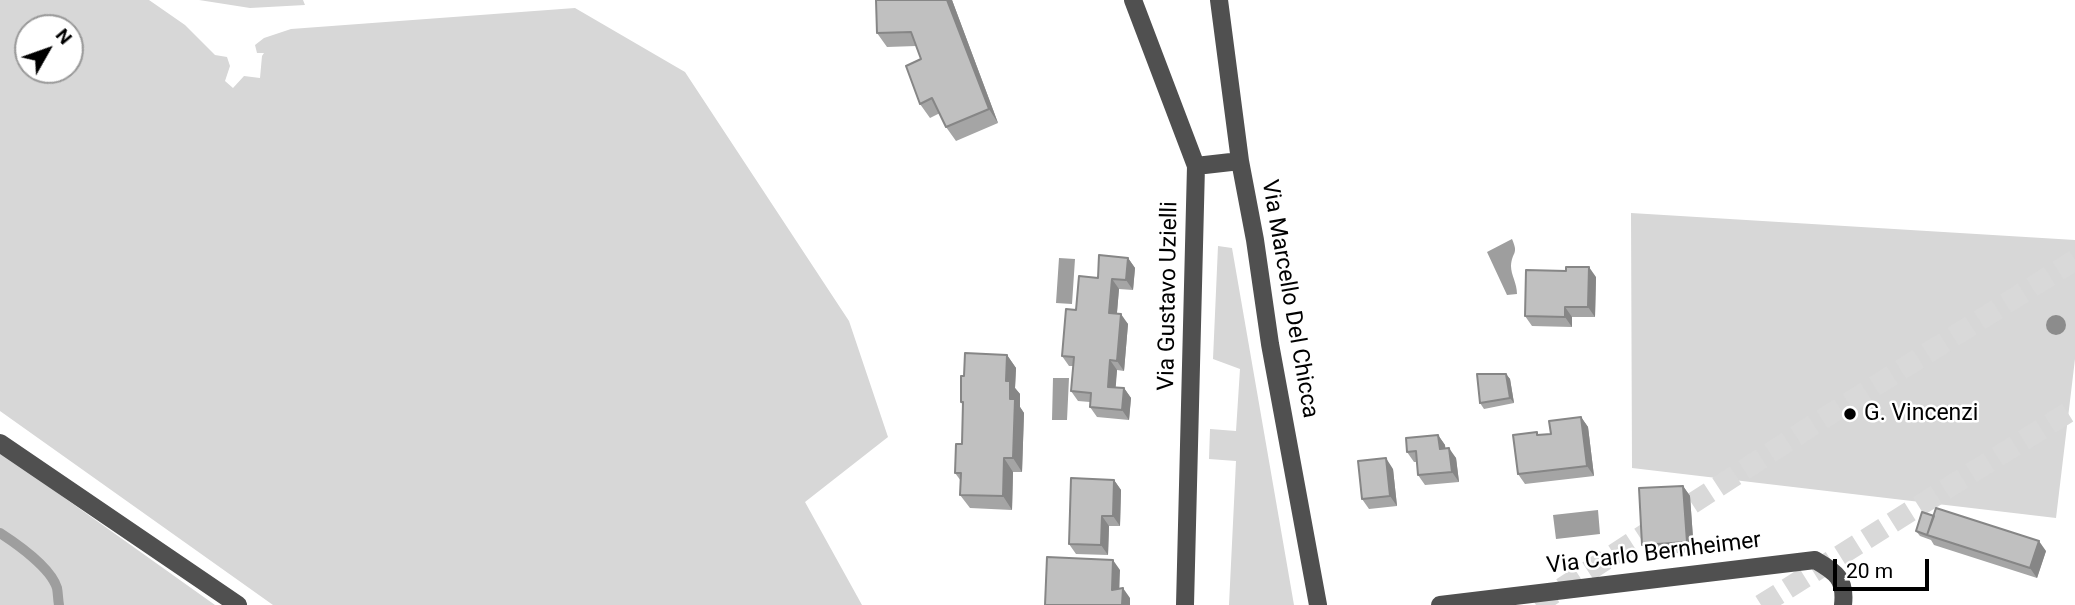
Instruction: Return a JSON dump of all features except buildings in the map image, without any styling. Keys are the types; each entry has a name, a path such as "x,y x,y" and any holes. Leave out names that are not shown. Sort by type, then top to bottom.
{"street":[{"name":"Via Gustavo Uzielli","path":"1133,0 1196,166 1185,605"},
{"name":"Via Marcello Del Chicca","path":"1219,0 1240,161 1270,344 1318,605"},
{"path":"1196,166 1240,161"},
{"path":"0,443 238,605"},
{"name":"Via Carlo Bernheimer","path":"1440,605 1815,560 1835,571 1845,591 1843,605"}],"shaded area":[{"path":"0,0 149,0 185,25 215,55 227,57 230,66 225,81 233,88 244,76 260,78 264,53 257,53 255,45 264,38 291,29 575,8 685,72 849,321 888,437 805,502 862,605 273,605 0,411"},
{"path":"199,0 303,0 305,5 250,8"},
{"name":"G. Vincenzi","path":"1631,213 2075,240 2075,359 2056,518 1632,468"},
{"path":"1512,239 1515,251 1511,269 1517,294 1507,295 1487,252"},
{"path":"1218,246 1232,248 1294,605 1229,605 1236,461 1209,459 1210,429 1236,431 1240,369 1213,359"},
{"path":"1059,258 1075,259 1072,304 1056,303"},
{"path":"1053,378 1069,378 1067,420 1052,420"},
{"path":"0,452 215,605 0,605"},
{"path":"1598,510 1600,534 1556,539 1553,515"}],"waterway":[{"path":"0,533 33,557 54,580 59,605"}],"tunnel":[{"path":"1536,605 1813,425 2075,260"},
{"path":"1761,605 2075,408"}],"place":[{"name":"G. Vincenzi","path":"1850,414"}]}
